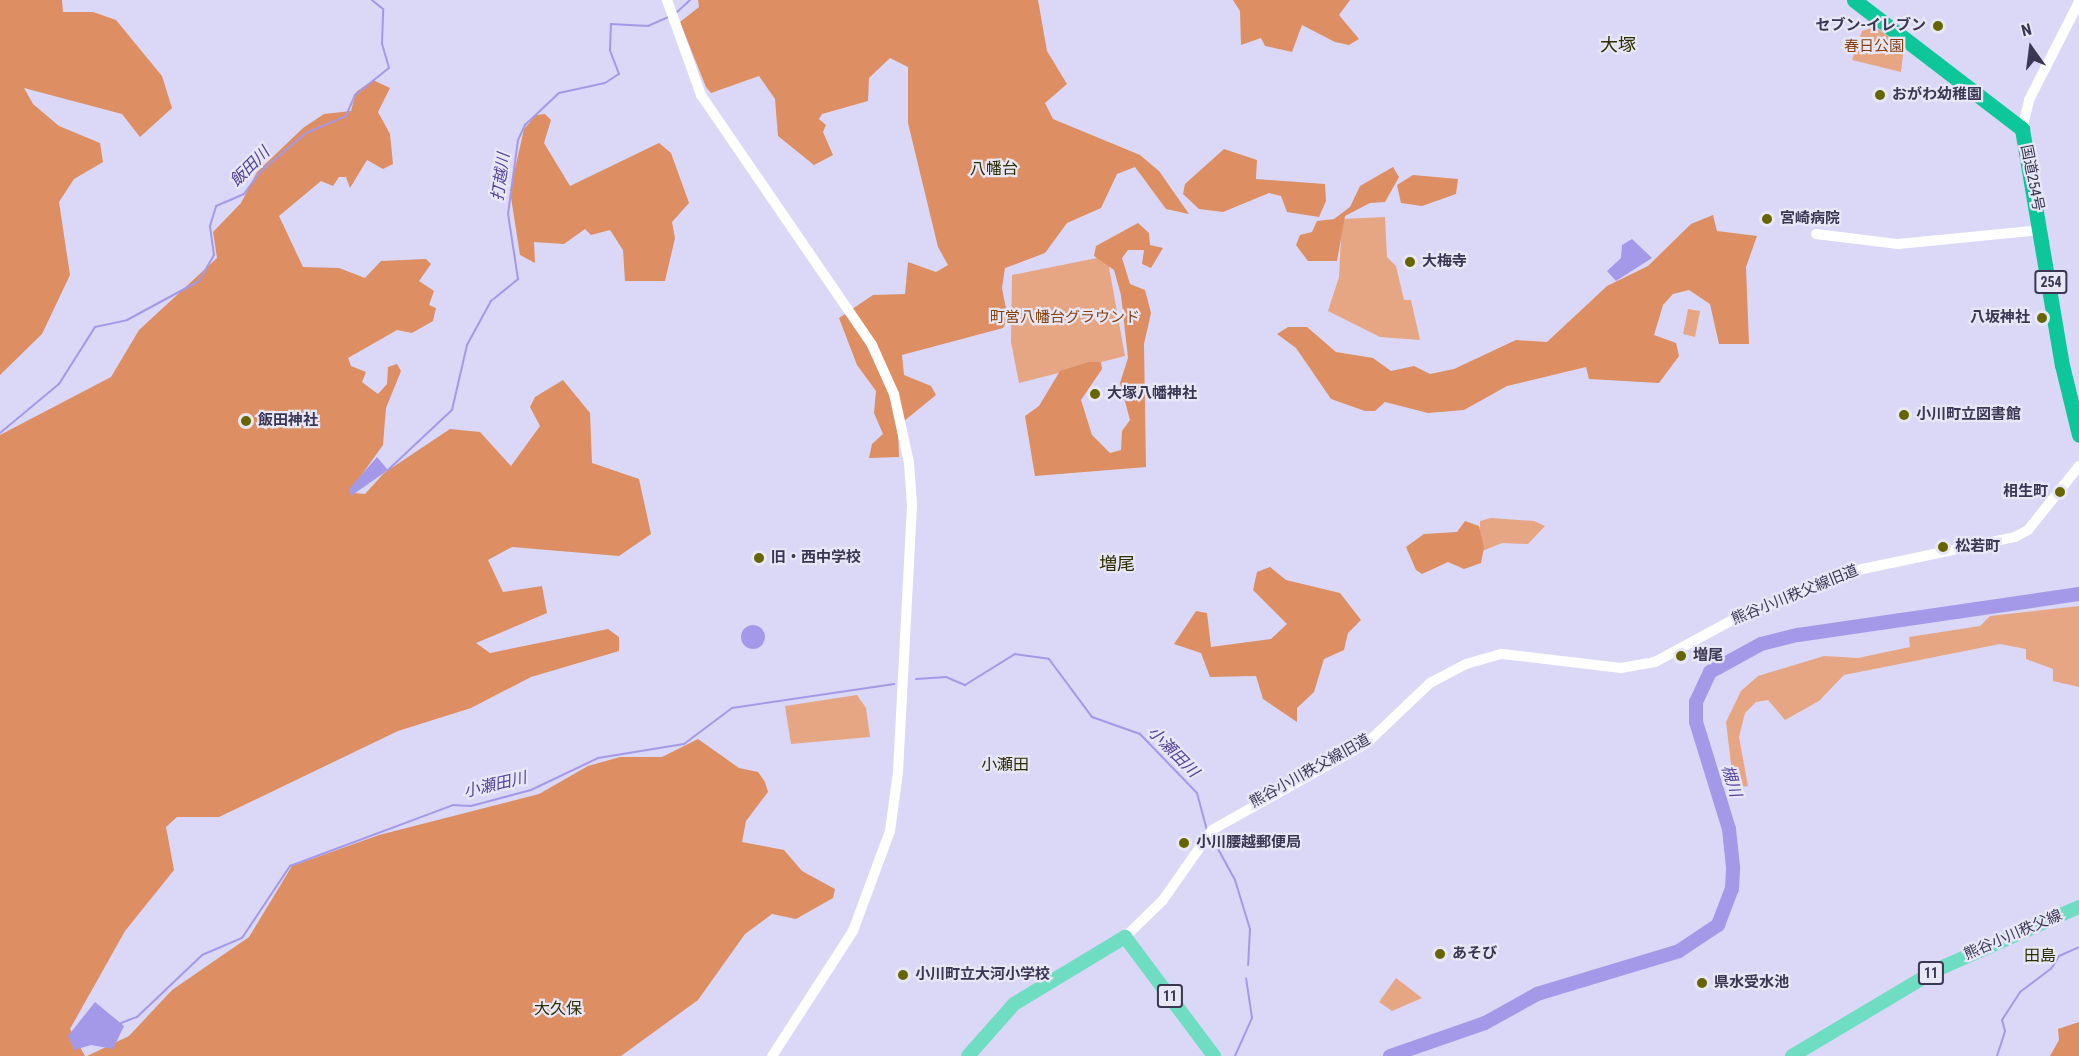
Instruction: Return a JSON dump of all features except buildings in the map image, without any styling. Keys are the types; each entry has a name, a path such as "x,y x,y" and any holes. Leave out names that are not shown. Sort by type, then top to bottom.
{"highway":[{"name":"国道254号","path":"1854,0 2022,129 2042,230 2062,365 2079,435"}],"main road":[{"name":"熊谷小川秩父線","path":"1792,1056 1936,970 2079,907"},
{"path":"968,1056 1014,1004 1125,937"},
{"name":"11","path":"1125,937 1214,1056"}],"street":[{"path":"667,0 701,95 872,345 894,394 909,464 898,772 890,831 853,931 772,1056"},
{"path":"2022,129 2029,100 2079,2"},
{"path":"1816,234 1898,244 2042,230"},
{"name":"熊谷小川秩父線旧道","path":"1125,937 1163,900 1212,830 1372,739 1430,682 1466,664 1502,654 1621,668 1655,662 1736,618 1853,571 2015,537 2028,530 2079,466"}],"green space":[{"name":"春日公園","path":"1875,27 1904,47 1901,72 1852,60 1862,31"},
{"path":"1385,217 1387,257 1396,266 1404,300 1411,300 1420,340 1380,337 1328,311 1339,277 1342,219"},
{"name":"町営八幡台グラウンド","path":"1107,256 1125,356 1019,383 1011,342 1012,275"},
{"path":"1688,309 1700,311 1695,337 1683,334"},
{"path":"1491,518 1534,521 1545,526 1528,544 1502,543 1480,552 1480,521"},
{"path":"2079,606 2079,687 2053,681 2053,669 2026,659 2026,649 2000,644 1844,675 1819,701 1785,720 1768,700 1756,702 1745,713 1739,737 1748,786 1734,788 1726,722 1741,691 1758,676 1824,656 1858,658 1910,647 1909,637 1980,626 1990,616"},
{"path":"857,695 866,708 870,737 791,744 785,706"},
{"path":"1396,978 1422,998 1392,1011 1379,1002"}],"shaded area":[{"path":"0,0 62,0 63,12 93,12 116,20 162,76 172,108 140,137 122,114 24,88 33,104 59,126 100,143 103,162 74,179 59,202 70,275 42,334 0,375"},
{"path":"698,0 1038,0 1047,51 1067,84 1045,103 1053,119 1140,155 1159,171 1189,214 1166,209 1135,167 1117,174 1101,208 1067,223 1045,253 1005,268 1002,288 1008,319 1003,328 902,355 904,375 931,386 936,395 898,426 899,457 869,458 872,444 883,434 874,413 876,391 857,365 839,318 873,295 905,294 908,262 936,272 948,265 938,247 908,123 908,67 890,58 869,78 868,101 822,114 819,119 826,125 823,132 833,155 814,165 778,136 775,99 759,76 711,93 706,87 680,22 699,7"},
{"path":"1233,0 1350,0 1339,15 1359,39 1349,45 1335,42 1302,25 1292,52 1265,46 1261,38 1241,45 1240,11"},
{"path":"373,80 390,88 378,112 390,134 393,164 383,169 367,160 350,188 346,177 339,177 333,186 321,181 279,216 303,267 339,268 365,278 381,261 426,259 431,264 419,281 434,291 429,305 436,308 433,321 412,333 397,330 348,358 351,366 366,372 362,382 378,394 387,384 388,367 397,364 401,371 386,408 383,445 355,484 355,493 365,494 384,473 450,429 480,432 511,466 540,426 530,407 535,397 563,380 590,413 592,463 639,479 651,534 619,556 512,547 488,560 503,592 542,586 547,613 476,643 490,653 608,629 619,637 619,651 531,677 471,708 398,731 219,817 177,817 166,827 174,870 125,931 70,1029 85,1056 0,1056 0,435 111,377 139,330 217,258 213,232 241,203 257,172 303,128 324,114 351,111 356,92"},
{"path":"545,114 551,120 544,143 570,186 659,143 671,153 689,203 672,222 675,238 665,281 625,281 623,250 610,230 591,235 585,229 564,244 534,242 535,263 520,255 510,191 524,129 536,115"},
{"path":"1224,149 1257,160 1256,179 1325,184 1326,201 1319,217 1287,212 1281,196 1269,193 1223,212 1199,209 1183,194 1185,184"},
{"path":"1393,167 1399,177 1385,202 1370,203 1345,216 1337,261 1308,261 1296,245 1300,235 1312,232 1317,221 1334,219 1350,207 1360,186"},
{"path":"1413,175 1458,179 1456,194 1422,206 1401,203 1397,185"},
{"path":"1713,215 1717,231 1757,236 1746,267 1749,344 1719,344 1710,304 1689,290 1673,294 1663,305 1654,335 1676,343 1679,356 1659,383 1589,379 1586,367 1507,386 1464,410 1428,413 1385,402 1375,411 1365,411 1331,399 1296,348 1277,334 1288,327 1307,327 1336,352 1373,358 1391,371 1414,366 1430,374 1454,369 1516,340 1547,342 1607,286 1648,266 1691,224"},
{"path":"1138,223 1149,233 1150,245 1163,248 1151,268 1142,264 1144,250 1128,250 1122,258 1130,284 1145,290 1151,313 1144,344 1146,467 1035,476 1025,416 1039,406 1060,371 1089,362 1101,362 1102,369 1081,400 1092,435 1110,453 1121,450 1122,431 1130,420 1120,383 1128,358 1121,295 1114,270 1094,256 1096,246"},
{"path":"1632,239 1652,258 1616,281 1607,271 1621,258 1622,245"},
{"path":"377,457 388,470 351,496 349,489"},
{"path":"1465,521 1479,526 1484,547 1481,563 1464,569 1448,562 1422,574 1416,570 1406,547 1424,534 1457,532"},
{"path":"1270,567 1286,580 1340,593 1361,620 1348,633 1344,650 1324,659 1314,692 1297,708 1297,722 1263,699 1256,676 1210,677 1201,653 1174,644 1196,611 1207,613 1211,647 1271,639 1287,624 1253,590 1257,572"},
{"path":"753,625 762,628 765,637 762,646 753,649 744,646 741,637 744,628"},
{"path":"698,739 739,768 758,772 765,782 768,792 746,821 742,842 784,850 802,871 835,889 833,898 796,919 772,914 745,934 698,1000 621,1056 87,1056 129,1036 172,990 249,937 292,866 379,835 539,794 588,766 620,757 662,757"},
{"path":"95,1002 124,1026 113,1049 91,1045 74,1050 68,1036"},
{"path":"2079,1022 2079,1056 2050,1056 2059,1040 2058,1029"}],"waterway":[{"name":"飯田川","path":"0,433 59,384 95,327 127,320 199,281 214,255 210,226 216,206 244,194 260,172 306,133 346,116 355,95 389,68 382,44 383,9 372,0"},
{"name":"打越川","path":"676,13 690,0"},
{"name":"打越川","path":"388,470 452,410 467,345 491,301 518,279 508,214 518,140 525,125 559,93 605,83 619,74 610,50 611,24 648,26 668,17"},
{"name":"槻川","path":"1390,1056 1485,1023 1537,994 1679,951 1718,925 1732,889 1733,867 1729,829 1696,722 1696,702 1710,672 1761,644 1798,635 2079,594"},
{"name":"小瀬田川","path":"916,679 946,677 965,685 1015,654 1049,659 1092,717 1140,734 1197,793 1207,831"},
{"name":"小瀬田川","path":"121,1023 137,1017 202,955 242,938 290,866 453,805 471,806 531,790 598,758 684,744 732,708 894,684"},
{"name":"小瀬田川","path":"1212,838 1235,880 1250,929 1248,965"},
{"path":"1997,1056 2005,1031 2002,1020 2020,992 2051,969 2059,956 2079,947"},
{"name":"小瀬田川","path":"1235,1056 1252,1018 1246,978"}],"place":[{"name":"セブン-イレブン","path":"1938,26"},
{"name":"おがわ幼稚園","path":"1880,95"},
{"name":"宮崎病院","path":"1767,219"},
{"name":"大梅寺","path":"1410,262"},
{"name":"八坂神社","path":"2042,318"},
{"name":"大塚八幡神社","path":"1095,394"},
{"name":"小川町立図書館","path":"1904,415"},
{"name":"飯田神社","path":"246,421"},
{"name":"相生町","path":"2060,492"},
{"name":"松若町","path":"1943,547"},
{"name":"旧・西中学校","path":"759,558"},
{"name":"増尾","path":"1681,656"},
{"name":"小川腰越郵便局","path":"1184,843"},
{"name":"あそび","path":"1440,954"},
{"name":"小川町立大河小学校","path":"903,975"},
{"name":"県水受水池","path":"1702,983"}],"district":[{"name":"大塚","path":"1618,45"},
{"name":"八幡台","path":"994,169"},
{"name":"増尾","path":"1117,564"},
{"name":"小瀬田","path":"1005,765"},
{"name":"田島","path":"2040,956"},
{"name":"大久保","path":"558,1009"}]}
